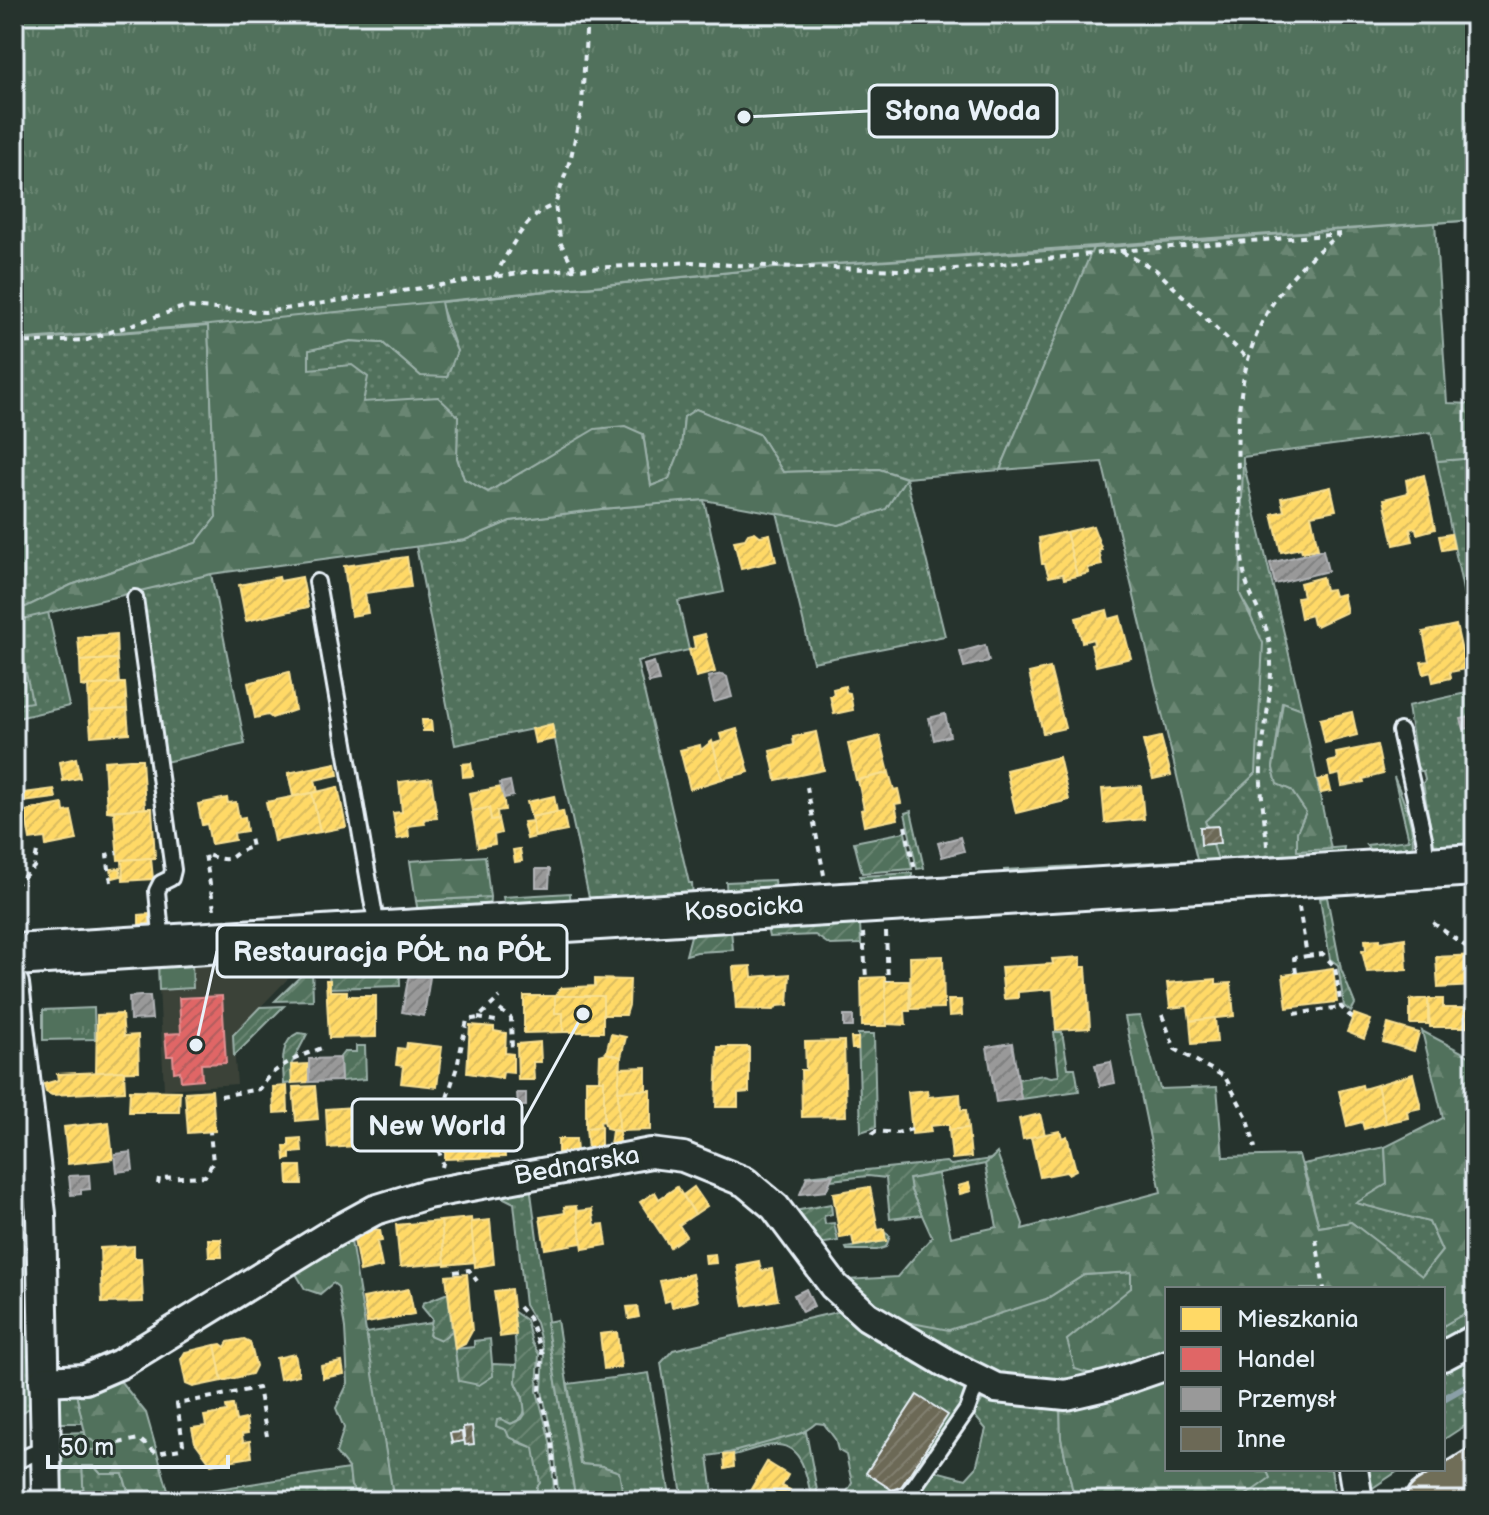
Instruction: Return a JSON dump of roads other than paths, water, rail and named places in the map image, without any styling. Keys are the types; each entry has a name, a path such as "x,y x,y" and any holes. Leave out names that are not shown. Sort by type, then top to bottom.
{"highway":[{"path":"1429,1501 1475,1472"}],"street":[{"name":"Kosocicka","path":"14,955 377,932 1284,888 1427,868 1475,865"},
{"path":"14,984 41,1214 47,1501"},
{"name":"Bednarska","path":"44,1381 85,1379 120,1364 375,1210 427,1194 651,1153 683,1157 745,1182 775,1207 834,1286 867,1316 978,1380 1003,1390 1066,1395 1109,1385 1165,1366"},
{"path":"1445,1355 1475,1339"}],"lane":[{"path":"317,582 377,932"},
{"path":"135,598 173,870 171,878 161,883 157,891 162,945"},
{"path":"1400,731 1424,838 1427,868"},
{"path":"888,1501 907,1494 915,1485 967,1410 978,1380"},
{"path":"14,1462 44,1449"}],"waterway":[{"path":"1445,1398 1475,1381"}],"place":[{"name":"Słona Woda","path":"744,117"},
{"name":"New World","path":"583,1014"},
{"name":"Restauracja PÓŁ na PÓŁ","path":"196,1045"}]}
